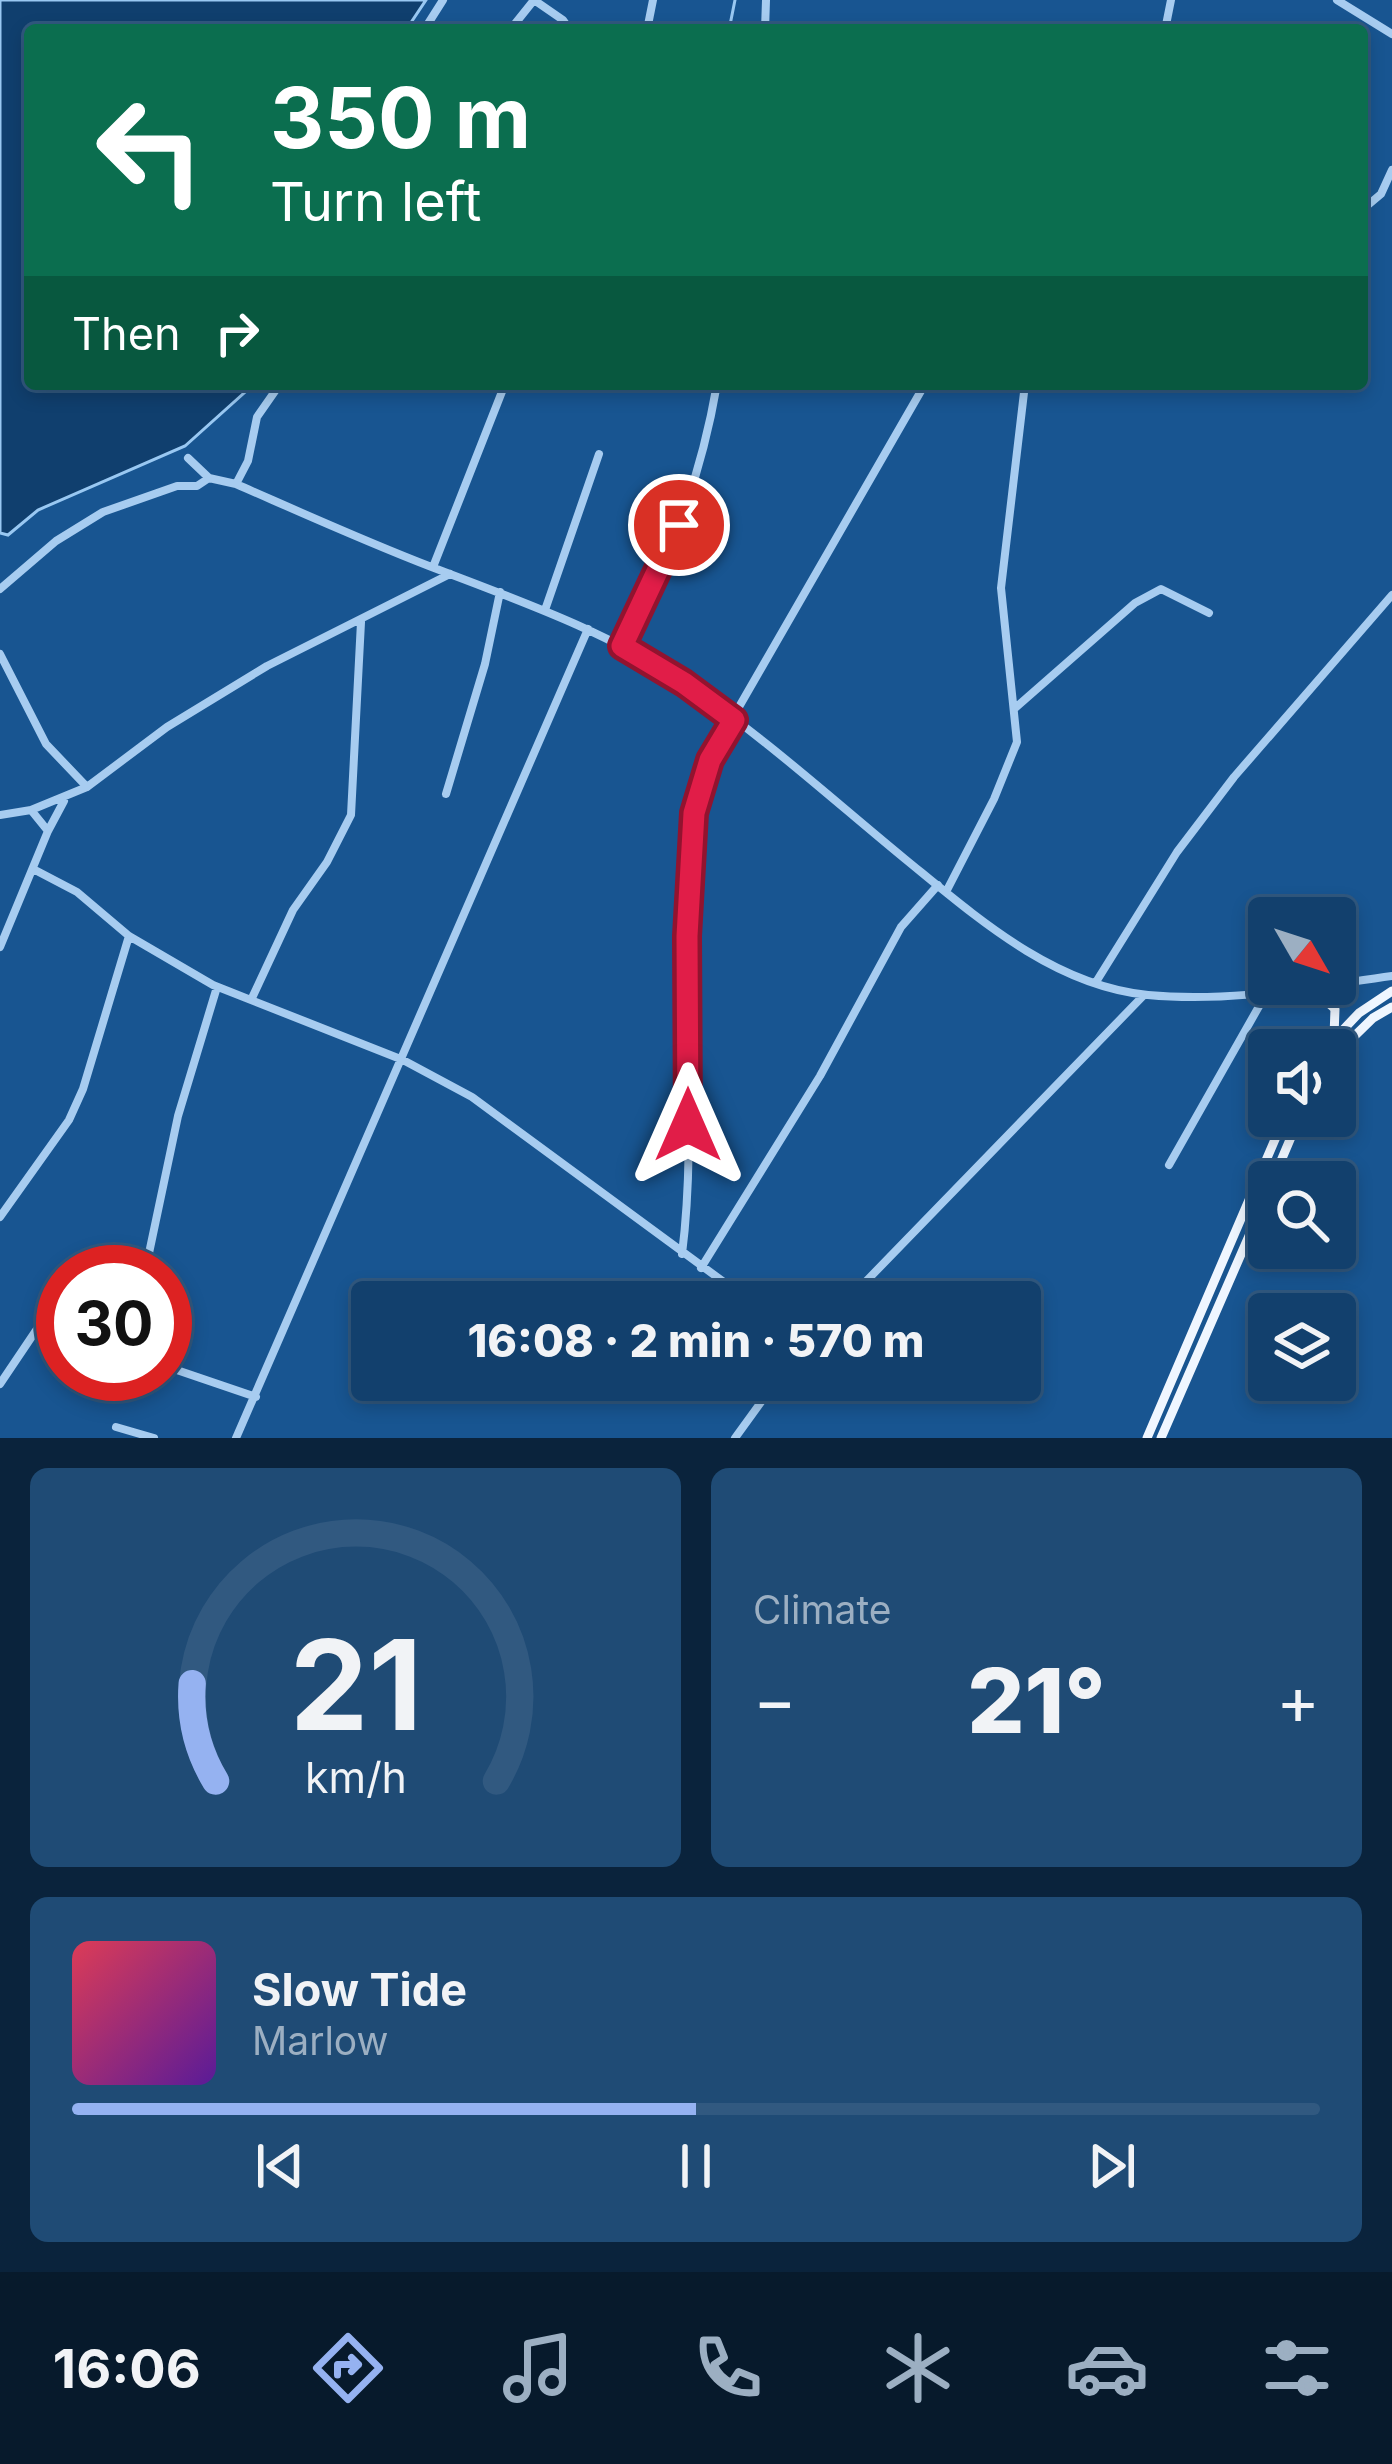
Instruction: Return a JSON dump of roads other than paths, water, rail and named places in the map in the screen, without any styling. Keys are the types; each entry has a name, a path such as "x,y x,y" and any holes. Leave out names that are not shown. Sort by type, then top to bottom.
{"main road":[{"path":"1341,1029 1392,991"},
{"path":"1356,1035 1392,1007"},
{"path":"1147,1438 1248,1203"},
{"path":"1161,1438 1248,1238"}],"street":[{"path":"515,24 534,0 565,24"},
{"path":"1337,0 1392,34"},
{"path":"1368,205 1381,194 1392,170"},
{"path":"236,484 248,461 257,417 276,390"},
{"path":"433,567 503,390"},
{"path":"622,646 694,488 717,390"},
{"path":"682,1254 688,1125 687,936 694,813 710,760 921,390"},
{"path":"701,1268 809,1095 901,927 942,889 994,800 1017,742 1001,589 1024,390"},
{"path":"545,610 598,454"},
{"path":"188,458 209,478 236,484 622,646 734,720 1016,945 1096,982 1144,994 1248,994"},
{"path":"0,589 56,541 104,512 177,486 197,486 209,478"},
{"path":"0,814 31,810 87,787 167,727 267,665 452,574"},
{"path":"1013,710 1135,603 1161,589 1209,613"},
{"path":"446,794 485,664 500,592"},
{"path":"1096,982 1177,852 1234,777 1392,595"},
{"path":"252,998 293,910 327,862 351,815 361,622"},
{"path":"236,1438 588,628"},
{"path":"0,654 46,744 87,787"},
{"path":"0,947 65,798"},
{"path":"31,810 48,831"},
{"path":"34,870 77,892 129,936 217,987 403,1060 490,1110 720,1281"},
{"path":"0,1217 70,1120 129,936"},
{"path":"1356,981 1392,976"},
{"path":"151,1245 178,1116 217,987"},
{"path":"866,1281 1144,994"},
{"path":"1169,1165 1260,1005"},
{"path":"0,1384 36,1329"},
{"path":"192,1375 256,1397"},
{"path":"735,1438 762,1401"},
{"path":"116,1427 154,1438"}],"water":[{"path":"0,0 426,0 410,24 24,24 24,390 247,390 185,446 38,510 8,535 0,533"}],"waterway":[{"path":"730,24 735,0"}]}
